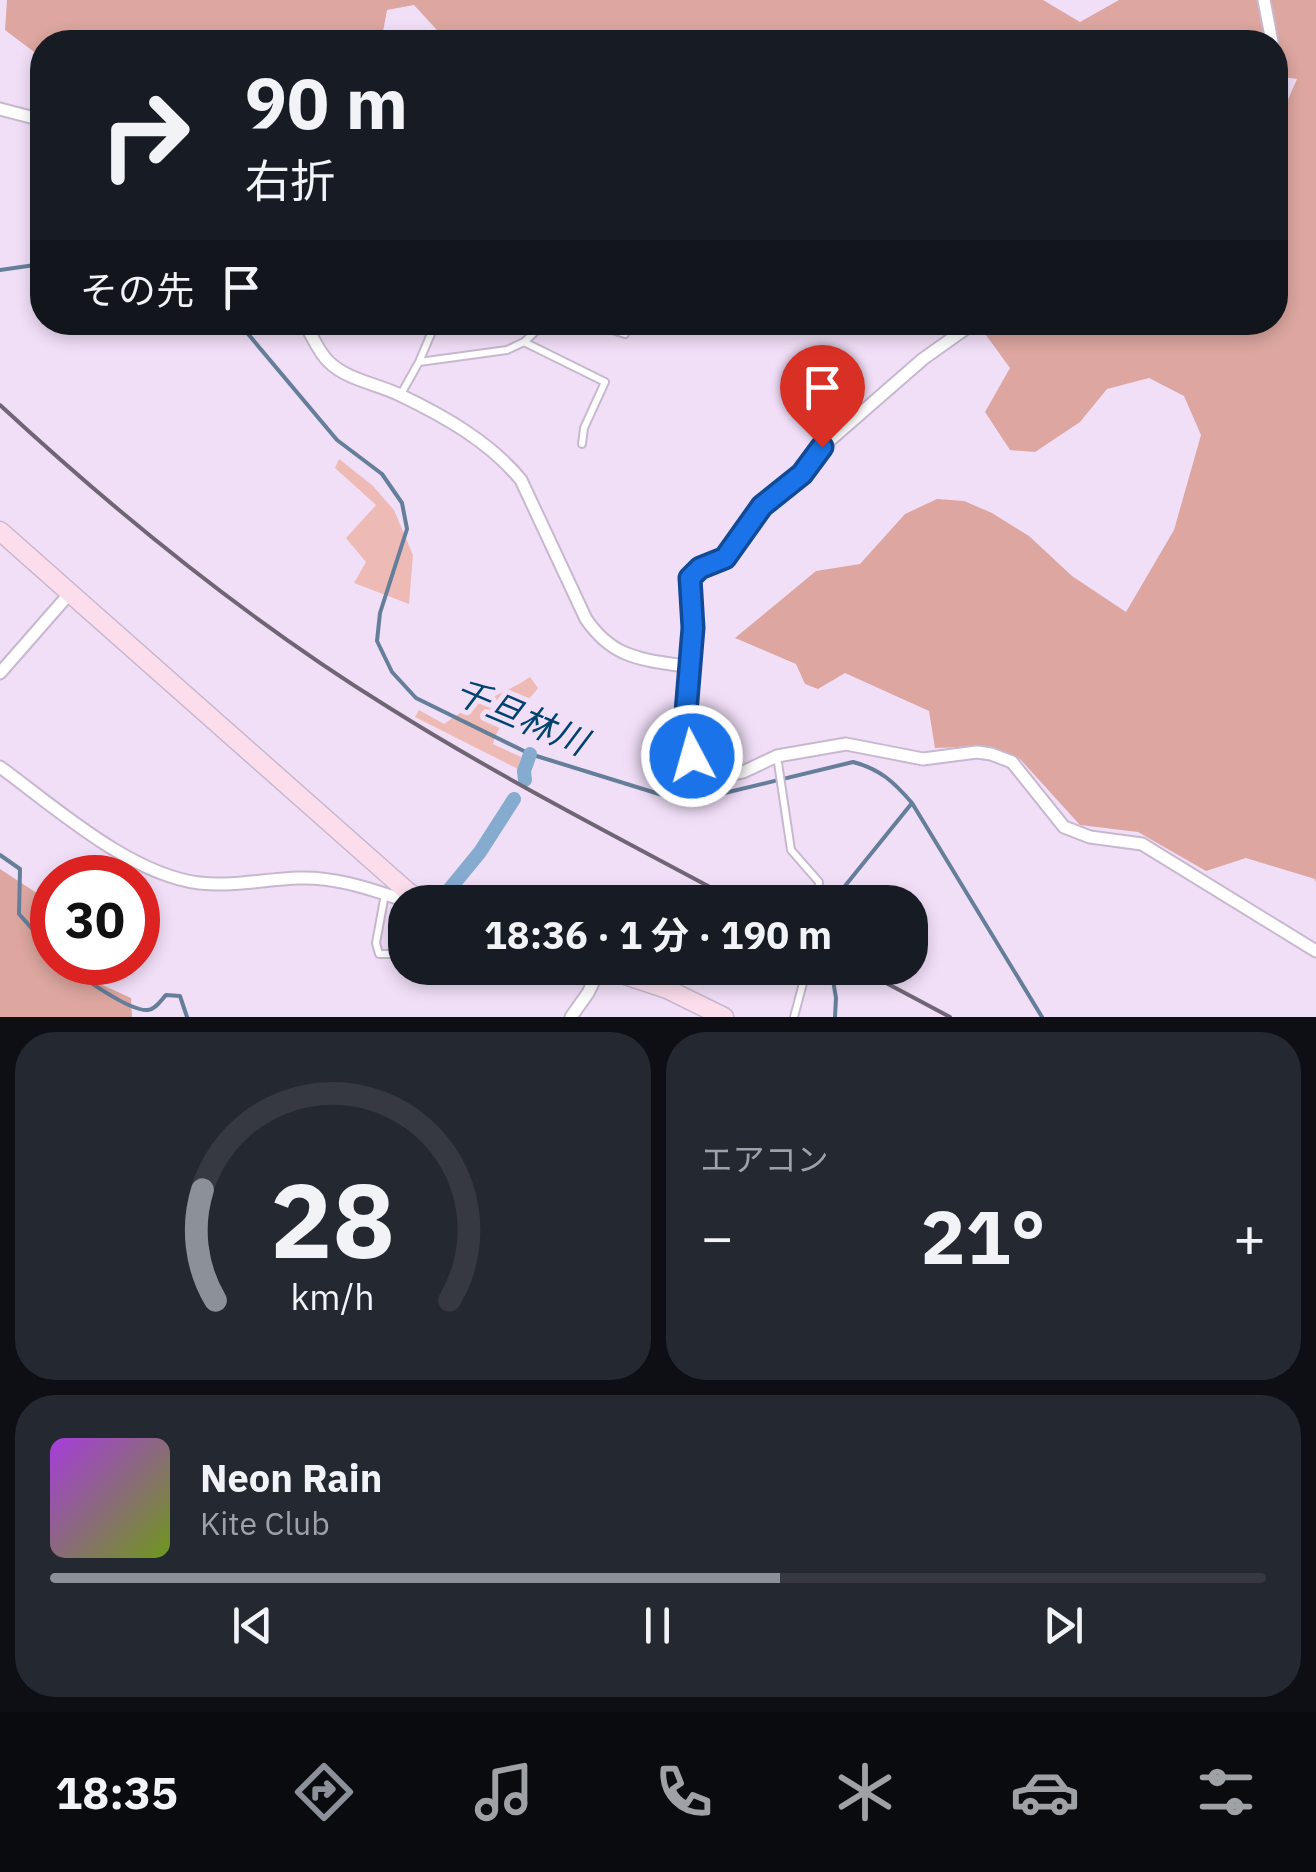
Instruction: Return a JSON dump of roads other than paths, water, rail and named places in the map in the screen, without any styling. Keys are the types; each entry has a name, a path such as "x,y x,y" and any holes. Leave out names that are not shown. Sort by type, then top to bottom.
{"street":[{"path":"1264,0 1270,30"},
{"path":"0,109 30,117"},
{"path":"312,335 326,360 340,371 400,394 457,426 508,464 521,480 599,638 632,658 690,667"},
{"path":"957,335 923,359 822,447 802,474 762,506 725,558 700,568 690,578 693,628 684,736 700,776 743,772 777,756 846,744 924,759 977,752 991,754 1012,762 1064,827 1090,837 1142,844 1316,951"},
{"path":"0,530 400,885"},
{"path":"0,672 70,593"},
{"path":"0,767 129,857 176,877 196,883 234,885 300,878 341,881 388,895"},
{"path":"571,1017 592,985"},
{"path":"655,985 724,1017"}],"lane":[{"path":"400,394 430,335"},
{"path":"419,362 508,350 532,335"},
{"path":"524,342 605,382 584,428 582,444"},
{"path":"777,756 791,850 819,885"},
{"path":"385,894 376,943 380,954 388,954"},
{"path":"794,1017 802,985"}],"waterway":[{"name":"千旦林川","path":"0,270 30,266"},
{"name":"千旦林川","path":"249,335 337,440 382,474 402,503 407,529 380,613 377,641 392,672 416,698 530,754 672,798 708,797 853,762 871,768 912,803 1042,1017"},
{"path":"525,780 530,754"},
{"path":"453,885 514,799"},
{"path":"846,885 912,803"},
{"path":"0,855 20,869 19,914 30,926"},
{"path":"94,985 140,1009 153,1008 166,995 180,996 187,1017"},
{"path":"834,985 835,1017"}],"railway":[{"path":"0,405 187,565 336,674 474,759 706,885"},
{"path":"890,985 950,1017"}]}
